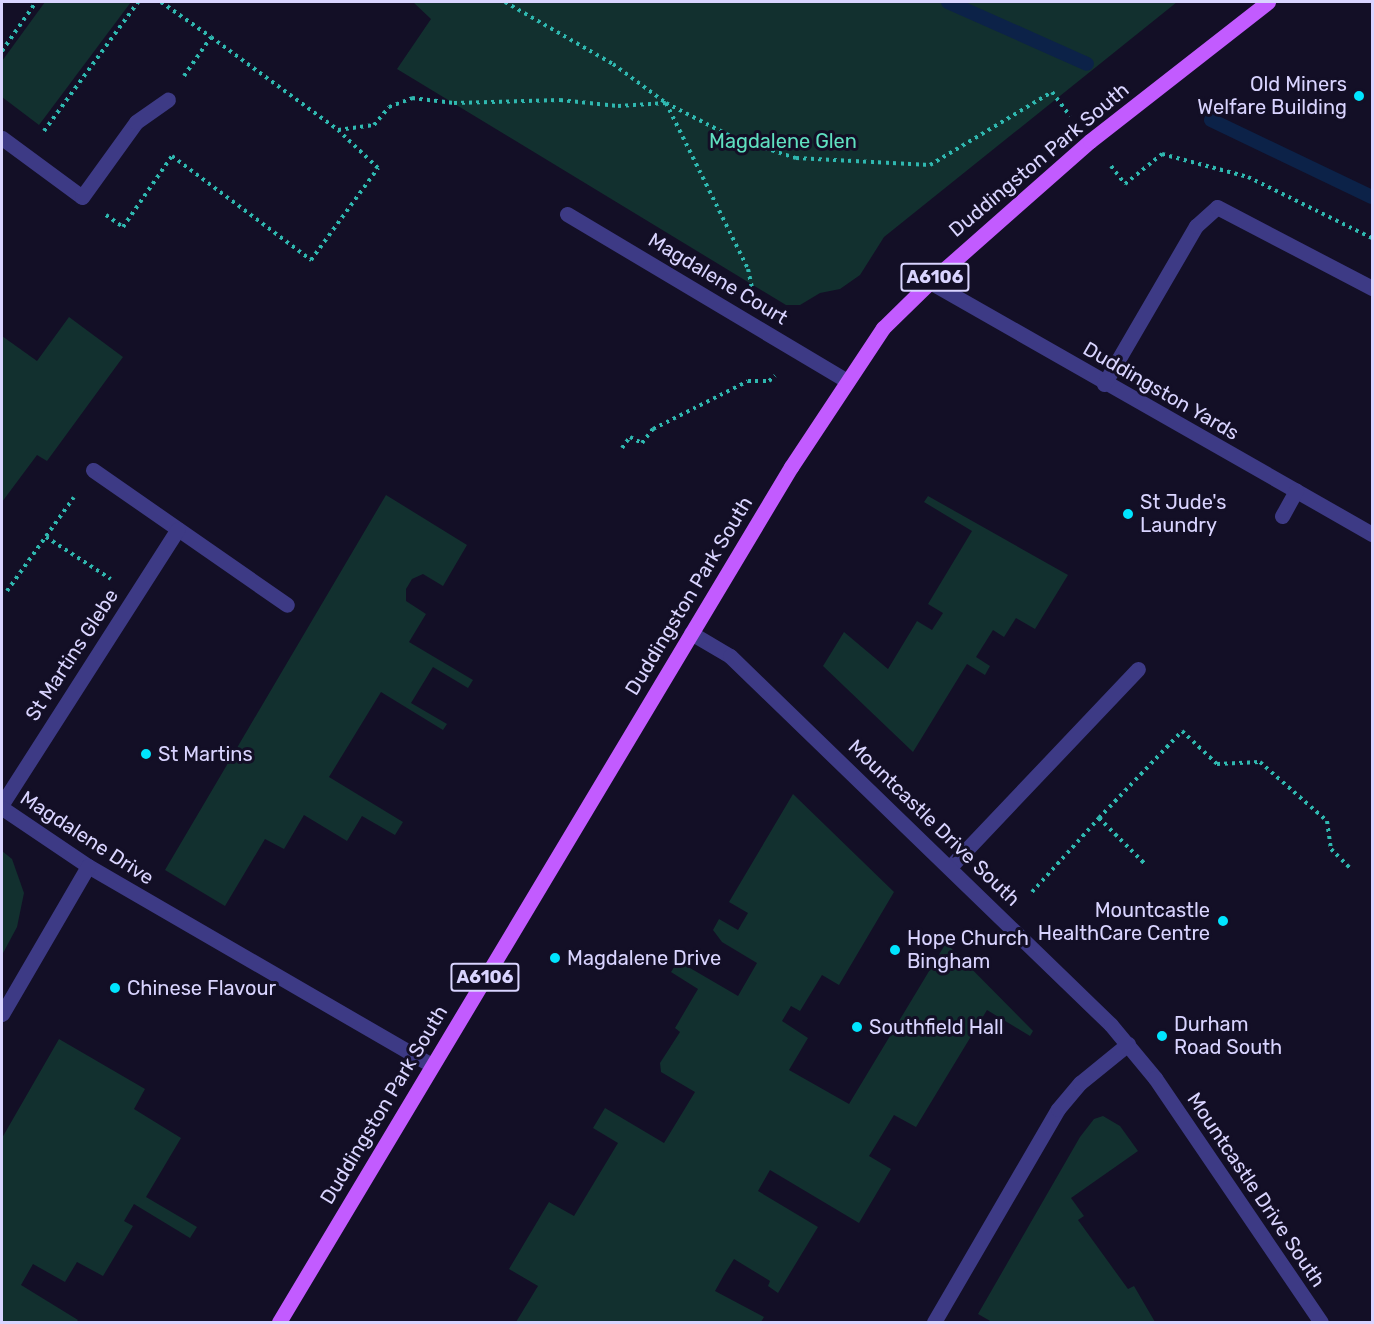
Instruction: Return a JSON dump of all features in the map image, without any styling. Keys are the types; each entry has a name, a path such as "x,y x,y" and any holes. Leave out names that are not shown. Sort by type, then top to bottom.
{"main road":[{"name":"Duddingston Park South","path":"279,1323 691,633 847,381 883,328 930,282 1090,141 1268,2"}],"street":[{"path":"2,138 82,197 136,122 168,100"},
{"path":"1104,384 1196,226 1217,207 1372,288"},
{"name":"Magdalene Court","path":"567,214 847,381"},
{"name":"Duddingston Yards","path":"930,282 1104,384 1372,534"},
{"path":"93,470 287,605"},
{"path":"1282,516 1296,491"},
{"name":"St Martins Glebe","path":"2,806 178,529"},
{"name":"Mountcastle Drive South","path":"691,633 730,656 950,867 1128,1044 1321,1323"},
{"path":"950,867 1138,669"},
{"name":"Magdalene Drive","path":"2,806 88,866 431,1065"},
{"path":"2,1014 88,866"},
{"path":"934,1323 1058,1109 1080,1083 1128,1044"}],"path":[{"path":"2,51 36,2"},
{"path":"26,156 138,2"},
{"path":"82,197 123,227 172,156 311,261 378,168 338,130 161,2"},
{"path":"505,2 613,64 666,103 735,139 796,158 930,165 1052,92 1125,184 1162,154 1277,188 1372,238"},
{"path":"168,100 211,37"},
{"path":"338,130 374,125 389,107 412,98 454,103 560,100 618,106 666,103"},
{"path":"666,103 748,269 762,330"},
{"path":"622,448 630,438 642,443 653,429 748,381 769,381 800,352"},
{"path":"7,591 93,470"},
{"path":"46,537 135,595"},
{"path":"1032,892 1182,731 1217,764 1260,762 1327,821 1331,849 1350,868"},
{"path":"1099,818 1145,864"}],"green space":[{"path":"45,2 131,2 39,125 2,97 2,61"},
{"name":"Magdalene Glen","path":"413,2 1177,2 884,237 860,275 840,289 820,293 800,305 786,305 397,69 431,19"},
{"path":"69,317 123,357 47,461 37,455 2,502 2,336 37,361"},
{"path":"386,495 467,545 443,586 423,574 412,579 406,589 406,601 426,614 409,642 473,680 468,688 433,667 411,703 447,724 443,730 381,692 329,777 403,822 395,835 362,816 347,841 304,815 284,849 265,839 225,906 165,870"},
{"path":"928,496 1068,575 1035,629 1016,618 1004,637 993,630 976,657 990,666 985,675 967,664 913,752 823,666 844,632 888,669 917,621 932,630 943,613 928,604 972,531 924,502"},
{"path":"793,794 894,892 839,985 822,975 800,1011 791,1006 782,1021 808,1038 789,1070 849,1104 946,943 1033,1031 1030,1036 987,1010 916,1127 894,1115 869,1156 891,1169 859,1223 770,1170 758,1191 818,1227 778,1293 768,1286 770,1281 734,1259 724,1275 715,1291 764,1317 761,1322 516,1322 538,1286 509,1269 549,1202 574,1216 618,1143 593,1128 605,1108 664,1143 695,1092 661,1072 660,1063 680,1032 675,1028 698,989 671,972 678,961 738,996 757,963 722,942 713,930 719,919 738,930 748,913 729,902"},
{"path":"2,851 12,859 24,893 17,927 2,955"},
{"path":"59,1039 145,1089 134,1109 181,1138 146,1197 197,1227 190,1238 134,1204 124,1221 133,1226 103,1276 77,1262 65,1282 33,1264 21,1285 78,1320 76,1322 2,1322 2,1138"},
{"path":"1103,1116 1120,1126 1138,1151 1071,1198 1084,1216 1078,1220 1128,1289 1134,1286 1155,1322 992,1322 978,1314 1080,1137 1094,1119"}],"waterway":[{"path":"948,2 1087,64"},
{"path":"1211,120 1372,197"}],"place":[{"name":"Old Miners Welfare Building","path":"1359,96"},
{"name":"St Jude's Laundry","path":"1128,514"},
{"name":"St Martins","path":"146,754"},
{"name":"Mountcastle HealthCare Centre","path":"1223,921"},
{"name":"Hope Church Bingham","path":"895,950"},
{"name":"Magdalene Drive","path":"555,958"},
{"name":"Chinese Flavour","path":"115,988"},
{"name":"Southfield Hall","path":"857,1027"},
{"name":"Durham Road South","path":"1162,1036"}]}
